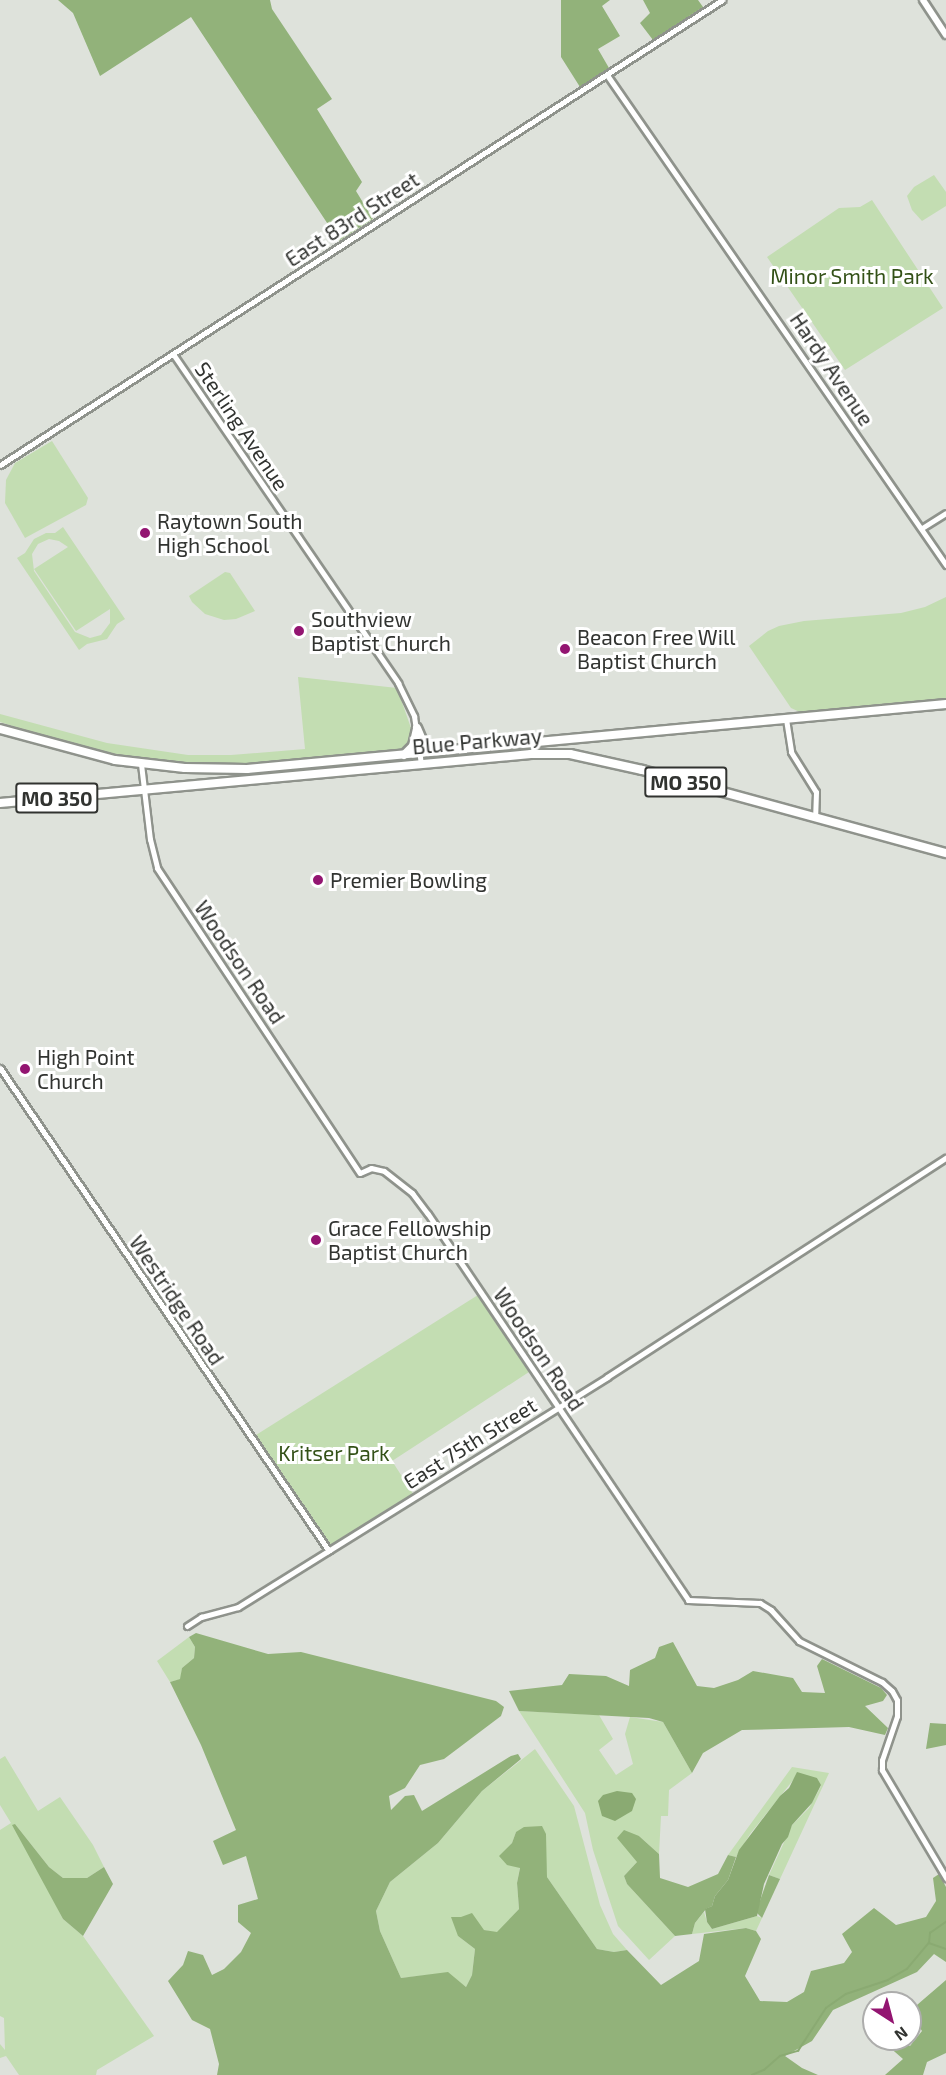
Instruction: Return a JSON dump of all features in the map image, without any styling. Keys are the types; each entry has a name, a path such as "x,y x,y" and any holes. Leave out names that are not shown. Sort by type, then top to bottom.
{"highway":[{"name":"Blue Parkway","path":"0,729 92,756 141,764 185,768 247,769 946,704"},
{"path":"417,728 423,742 429,746 470,749"},
{"path":"401,756 414,746 417,728"},
{"name":"Blue Parkway","path":"0,803 531,754 587,756 946,854"}],"main road":[{"path":"923,0 946,34"}],"street":[{"name":"East 83rd Street","path":"0,465 722,0"},
{"name":"Hardy Avenue","path":"607,75 946,565"},
{"name":"Sterling Avenue","path":"173,354 398,683 411,708 417,728 421,764"},
{"path":"922,528 946,513"},
{"path":"786,720 792,752 816,792 818,807 815,818"},
{"name":"Woodson Road","path":"141,764 150,839 158,868 360,1173 367,1169 378,1169 412,1193 688,1600 760,1603 771,1610 799,1641 882,1682 892,1690 897,1700 898,1712 882,1760 882,1770 946,1878"},
{"name":"Westridge Road","path":"0,1068 328,1551"},
{"name":"East 75th Street","path":"187,1626 201,1617 238,1607 559,1407 946,1158"}],"green space":[{"path":"934,175 946,192 946,206 922,221 912,210 907,196 914,187"},
{"name":"Minor Smith Park","path":"872,200 943,308 845,370 767,257 839,208 860,207"},
{"path":"52,441 88,498 86,505 25,538 5,503 6,480 15,463"},
{"path":"63,527 125,619 117,624 107,639 87,644 79,650 17,558 25,553 34,539 46,533 55,533","holes":["49,539 59,541 68,547 34,569 76,631 110,609 110,623 101,635 90,638 75,632 34,571 32,554 38,544"]},
{"path":"225,572 230,573 255,611 236,619 224,620 205,614 192,602 189,596"},
{"path":"946,597 946,700 802,713 791,708 749,646 768,631 779,626 804,621 901,613 925,607"},
{"path":"298,677 397,688 411,728 411,744 396,752 269,763 194,764 152,761 75,746 0,722 0,714 107,743 188,755 231,755 305,749"},
{"name":"Kritser Park","path":"478,1295 529,1372 392,1461 414,1495 328,1547 253,1437"},
{"path":"189,1637 195,1647 194,1658 182,1668 181,1679 170,1682 157,1661"},
{"path":"519,1711 599,1715 613,1739 599,1750 616,1775 633,1764 625,1734 630,1717 663,1722 692,1773 669,1790 668,1816 661,1816 659,1854 639,1836 637,1862 624,1876 627,1884 675,1936 649,1960 618,1926 593,1850 585,1813"},
{"path":"535,1749 574,1806 600,1905 613,1934 627,1950 614,1952 597,1949 547,1877 545,1856 516,1832 512,1843 500,1856 520,1867 517,1883 519,1909 497,1933 484,1930 458,1936 475,1949 472,1975 466,1987 448,1973 401,1978 380,1931 376,1911 390,1882 438,1843 482,1791"},
{"path":"5,1756 38,1811 60,1797 93,1845 104,1867 87,1878 63,1878 49,1867 15,1824 63,1919 83,1936 154,2036 97,2070 96,2075 19,2075 6,2056 0,2058 0,2044 5,2050 4,2018 0,2016 0,1830 11,1823 0,1805 0,1759"},
{"path":"792,1767 829,1773 780,1879 769,1875 792,1825 809,1808 821,1786 817,1778 794,1779 750,1834 736,1857 728,1855"},
{"path":"704,1912 712,1929 757,1916 762,1918 756,1931 746,1928 692,1934 695,1923"}],"shaded area":[{"path":"58,0 270,0 272,9 332,99 317,109 362,182 356,191 373,219 339,241 191,17 100,76 73,13"},
{"path":"561,0 610,0 602,6 620,36 598,49 609,68 580,87 561,57"},
{"path":"643,0 698,0 703,7 653,40 640,23 650,13"},
{"path":"196,1633 268,1654 301,1652 496,1701 504,1707 501,1716 444,1759 420,1765 405,1788 389,1796 391,1810 405,1796 414,1795 422,1811 511,1756 518,1754 521,1759 482,1791 438,1843 390,1882 376,1911 380,1931 401,1978 448,1972 466,1987 472,1975 475,1949 458,1936 451,1917 461,1917 472,1913 484,1930 497,1932 519,1909 517,1883 520,1868 507,1865 499,1856 512,1843 516,1832 524,1827 542,1826 546,1834 547,1877 597,1949 614,1952 627,1950 661,1985 699,1961 704,1934 746,1928 756,1931 761,1939 745,1976 760,2001 787,2002 804,1992 811,1971 844,1963 852,1952 842,1934 874,1908 896,1925 926,1917 936,1901 933,1878 939,1874 946,1887 946,1962 934,1954 917,1972 875,1991 862,1991 862,1997 833,2010 812,2041 785,2056 802,2068 818,2075 217,2075 219,2064 210,2029 192,2020 168,1981 183,1965 188,1951 203,1955 212,1975 224,1969 241,1952 251,1933 238,1922 238,1905 258,1899 246,1856 223,1865 213,1841 236,1830 201,1745 170,1682 180,1679 182,1668 194,1658 195,1647 189,1637"},
{"path":"673,1642 697,1686 714,1688 738,1680 753,1671 793,1678 802,1692 825,1693 817,1666 822,1659 881,1688 887,1695 883,1701 865,1706 888,1728 885,1735 849,1727 742,1730 703,1753 692,1773 663,1722 649,1718 519,1711 509,1691 562,1685 569,1674 606,1676 629,1686 630,1670 655,1658 659,1647"},
{"path":"930,1723 946,1724 946,1745 926,1749"},
{"path":"797,1772 817,1778 821,1785 812,1803 792,1825 788,1837 782,1844 764,1884 757,1916 712,1929 707,1922 705,1909 712,1906 715,1896 728,1880 739,1850 780,1796 789,1788"},
{"path":"617,1791 632,1793 636,1799 632,1811 615,1821 602,1816 598,1801 603,1795"},
{"path":"15,1824 49,1867 63,1878 87,1878 104,1867 113,1884 83,1936 63,1919 12,1825"},
{"path":"624,1830 639,1836 659,1854 660,1878 688,1887 718,1874 728,1855 736,1857 728,1880 715,1896 712,1906 706,1909 695,1923 692,1934 675,1936 627,1884 624,1876 637,1862 617,1838"},
{"path":"769,1875 780,1879 762,1918 756,1912"},
{"path":"946,1980 946,2053 927,2062 923,2075 885,2075 903,2059 894,2051 922,2051 922,2001"}],"waterway":[{"path":"929,1943 930,1933 946,1922"},
{"path":"752,2075 764,2070 780,2056 798,2051 826,2008 846,1994 888,1980 907,1969 929,1943 946,1949"}],"place":[{"name":"Raytown South High School","path":"145,533"},
{"name":"Southview Baptist Church","path":"299,631"},
{"name":"Beacon Free Will Baptist Church","path":"565,649"},
{"name":"Premier Bowling","path":"318,880"},
{"name":"High Point Church","path":"25,1069"},
{"name":"Grace Fellowship Baptist Church","path":"316,1240"}]}
